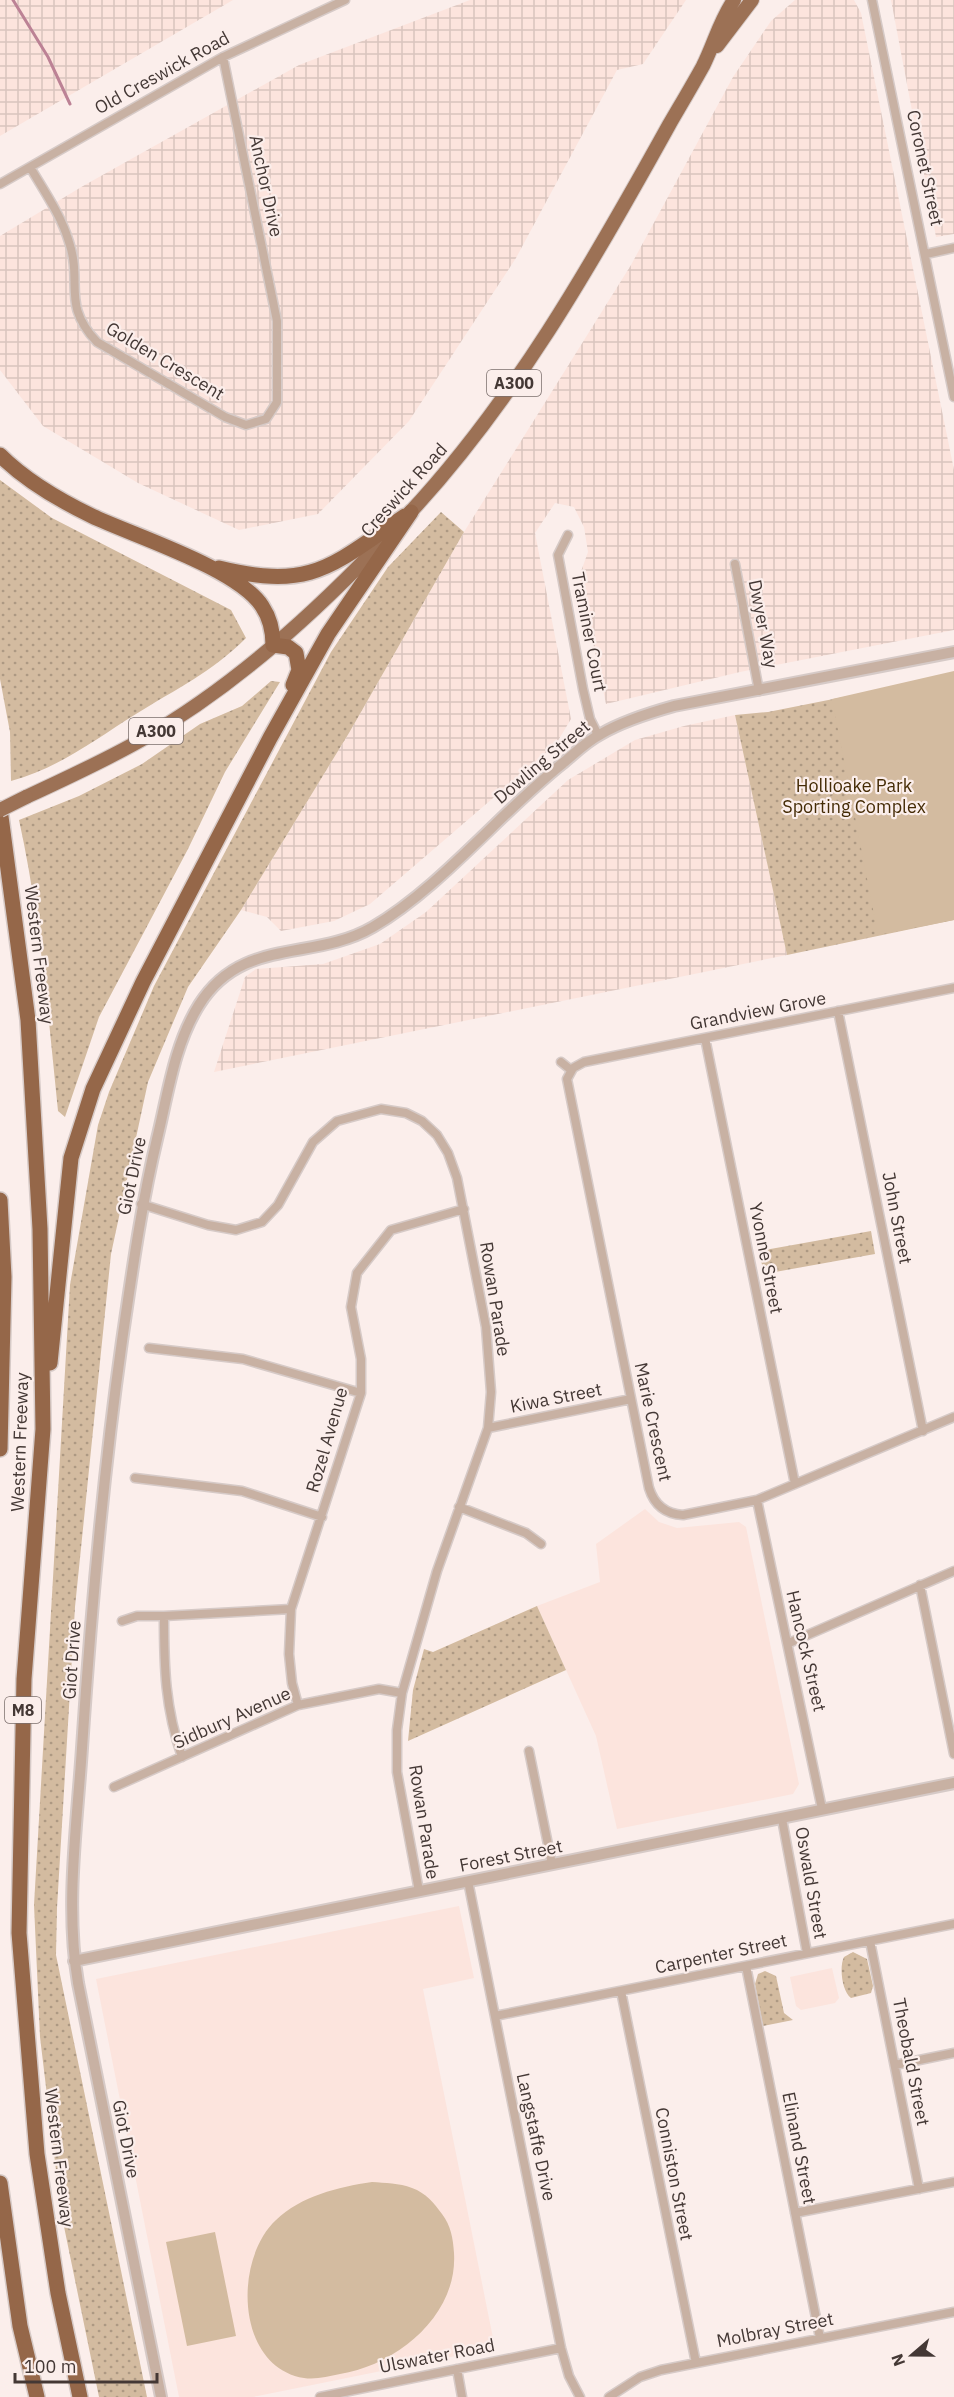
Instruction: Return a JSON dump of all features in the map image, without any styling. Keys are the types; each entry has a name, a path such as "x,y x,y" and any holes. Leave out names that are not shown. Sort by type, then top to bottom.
{"highway":[{"name":"Creswick Road","path":"0,809 141,740 200,702 328,599 437,485 499,405 551,327 703,64 734,0"},
{"name":"Creswick Road","path":"703,64 752,0"},
{"path":"0,455 50,494 93,516 205,565 245,589 262,605 272,625 273,645 293,649 299,662 299,670 270,738"},
{"path":"205,565 256,577 311,574 333,564 411,512"},
{"path":"43,1429 71,1158 93,1089 143,982 270,738 328,634 411,512"},
{"name":"Western Freeway","path":"0,809 28,1020 35,1107 43,1429 24,1679 19,1933 37,2154 58,2293 80,2397"},
{"name":"Western Freeway","path":"0,1200 4,1277 0,1449"},
{"path":"0,2183 31,2397"},
{"path":"20,2326 37,2397"}],"street":[{"name":"Old Creswick Road","path":"0,184 223,57 345,0"},
{"name":"Coronet Street","path":"874,0 954,397"},
{"name":"Anchor Drive","path":"223,57 277,321"},
{"name":"Golden Crescent","path":"30,167 69,240 74,259 74,306 82,326 97,342 225,417 246,425 266,419 277,402 277,321"},
{"path":"926,254 954,248"},
{"name":"Traminer Court","path":"568,535 558,555 583,689 590,718 598,735"},
{"name":"Dwyer Way","path":"735,564 759,691"},
{"name":"Dowling Street","path":"258,957 343,941 373,927 414,897 549,774 598,735 643,715 674,706 954,652"},
{"name":"Giot Drive","path":"161,2397 74,1961 72,1933 80,1781 104,1472 141,1204 184,1031 202,1000 217,983 258,957"},
{"name":"Grandview Grove","path":"571,1070 584,1062 954,988"},
{"name":"John Street","path":"838,1011 923,1431"},
{"name":"Yvonne Street","path":"705,1038 795,1484"},
{"path":"561,1062 571,1070"},
{"name":"Marie Crescent","path":"571,1070 568,1076 568,1088 631,1400 650,1491 662,1508 670,1513 683,1515 757,1500 954,1417"},
{"name":"Rowan Parade","path":"141,1204 208,1225 236,1230 262,1222 278,1205 313,1142 337,1121 381,1109 406,1113 422,1121 437,1135 448,1153 458,1178 486,1327 491,1392 488,1428 459,1507 402,1693 397,1730 397,1772 419,1891"},
{"name":"Rozel Avenue","path":"298,1705 292,1683 289,1654 291,1609 361,1393 361,1359 351,1307 357,1273 391,1230 464,1209"},
{"path":"149,1348 243,1359 361,1393"},
{"name":"Kiwa Street","path":"488,1428 631,1400"},
{"path":"135,1478 242,1491 322,1517"},
{"name":"Hancock Street","path":"757,1500 781,1619 789,1643 822,1809"},
{"path":"459,1507 526,1533 541,1544"},
{"path":"789,1643 954,1570"},
{"path":"920,1586 954,1754"},
{"path":"122,1621 137,1616 291,1609"},
{"path":"164,1616 164,1677 170,1724 182,1757"},
{"name":"Sidbury Avenue","path":"114,1787 298,1705 379,1689 402,1693"},
{"path":"529,1751 552,1864"},
{"name":"Forest Street","path":"74,1961 954,1783"},
{"name":"Oswald Street","path":"782,1819 807,1953"},
{"name":"Langstaffe Drive","path":"468,1881 561,2348 569,2376 580,2397"},
{"name":"Carpenter Street","path":"495,2016 954,1924"},
{"name":"Theobald Street","path":"870,1941 920,2189"},
{"name":"Elinand Street","path":"746,1966 820,2338"},
{"name":"Conniston Street","path":"621,1991 696,2362"},
{"path":"895,2065 954,2053"},
{"path":"795,2213 954,2182"},
{"name":"Molbray Street","path":"609,2397 647,2374 696,2362 954,2312"},
{"name":"Ulswater Road","path":"320,2397 561,2348"},
{"path":"457,2370 462,2397"}],"shaded area":[{"path":"0,0 233,0 0,136"},
{"path":"470,0 686,0 643,64 617,70 516,258 409,421 318,514 239,530 138,483 43,426 0,370 0,236 83,186 299,65"},
{"path":"795,0 854,0 861,13 954,470 954,630 740,672 606,704 579,577 588,552 584,527 574,507 555,503 535,533 571,719 556,744 370,904 334,921 281,931 267,917 241,910 349,733 464,532 631,265 733,77 771,21"},
{"path":"891,0 954,0 954,234 936,237"},
{"path":"735,715 787,955 214,1072 245,977 256,969 323,964 380,944 426,912 568,780 635,740"},
{"path":"645,1509 659,1522 677,1528 739,1522 746,1527 799,1784 793,1794 617,1829 596,1736 537,1606 600,1582 596,1544"},
{"path":"459,1906 474,1978 423,1989 495,2348 253,2397 179,2397 96,1979"},
{"path":"832,1968 839,1998 835,2003 801,2010 796,2006 790,1977"}],"green space":[{"path":"0,480 52,518 231,610 246,638 207,670 76,752 44,769 11,781 10,732 0,679"},
{"path":"441,512 464,532 349,733 241,910 188,987 148,1082 111,1254 75,1607 56,1955 147,2397 99,2397 61,2212 40,2037 34,1905 70,1285 98,1125 109,1092 154,986 331,652 388,567"},
{"path":"954,671 954,920 878,935 832,699"},
{"name":"Hollioake Park Sporting Complex","path":"954,675 954,920 787,955 735,715 768,712"},
{"path":"271,681 280,682 225,772 188,849 99,1017 65,1117 58,1111 38,928 19,820 79,796 142,764 200,724 242,706"},
{"path":"871,1231 875,1254 764,1274 759,1251"},
{"path":"537,1606 566,1670 408,1741 413,1690 424,1649 433,1652"},
{"path":"853,1952 867,1959 873,1986 871,1993 851,1998 845,1990 842,1979 842,1961 844,1957"},
{"path":"765,1971 776,1976 784,2013 793,2020 763,2026 755,1984 758,1974"},
{"path":"372,2182 397,2184 417,2190 436,2206 448,2223 454,2253 453,2276 446,2297 435,2316 420,2333 402,2348 382,2360 361,2369 318,2378 304,2378 282,2370 265,2354 254,2334 248,2310 248,2285 253,2260 262,2238 276,2220 308,2199 333,2190"},
{"path":"215,2232 236,2336 187,2346 166,2242"}],"waterway":[{"path":"13,0 48,57 70,104"}]}
